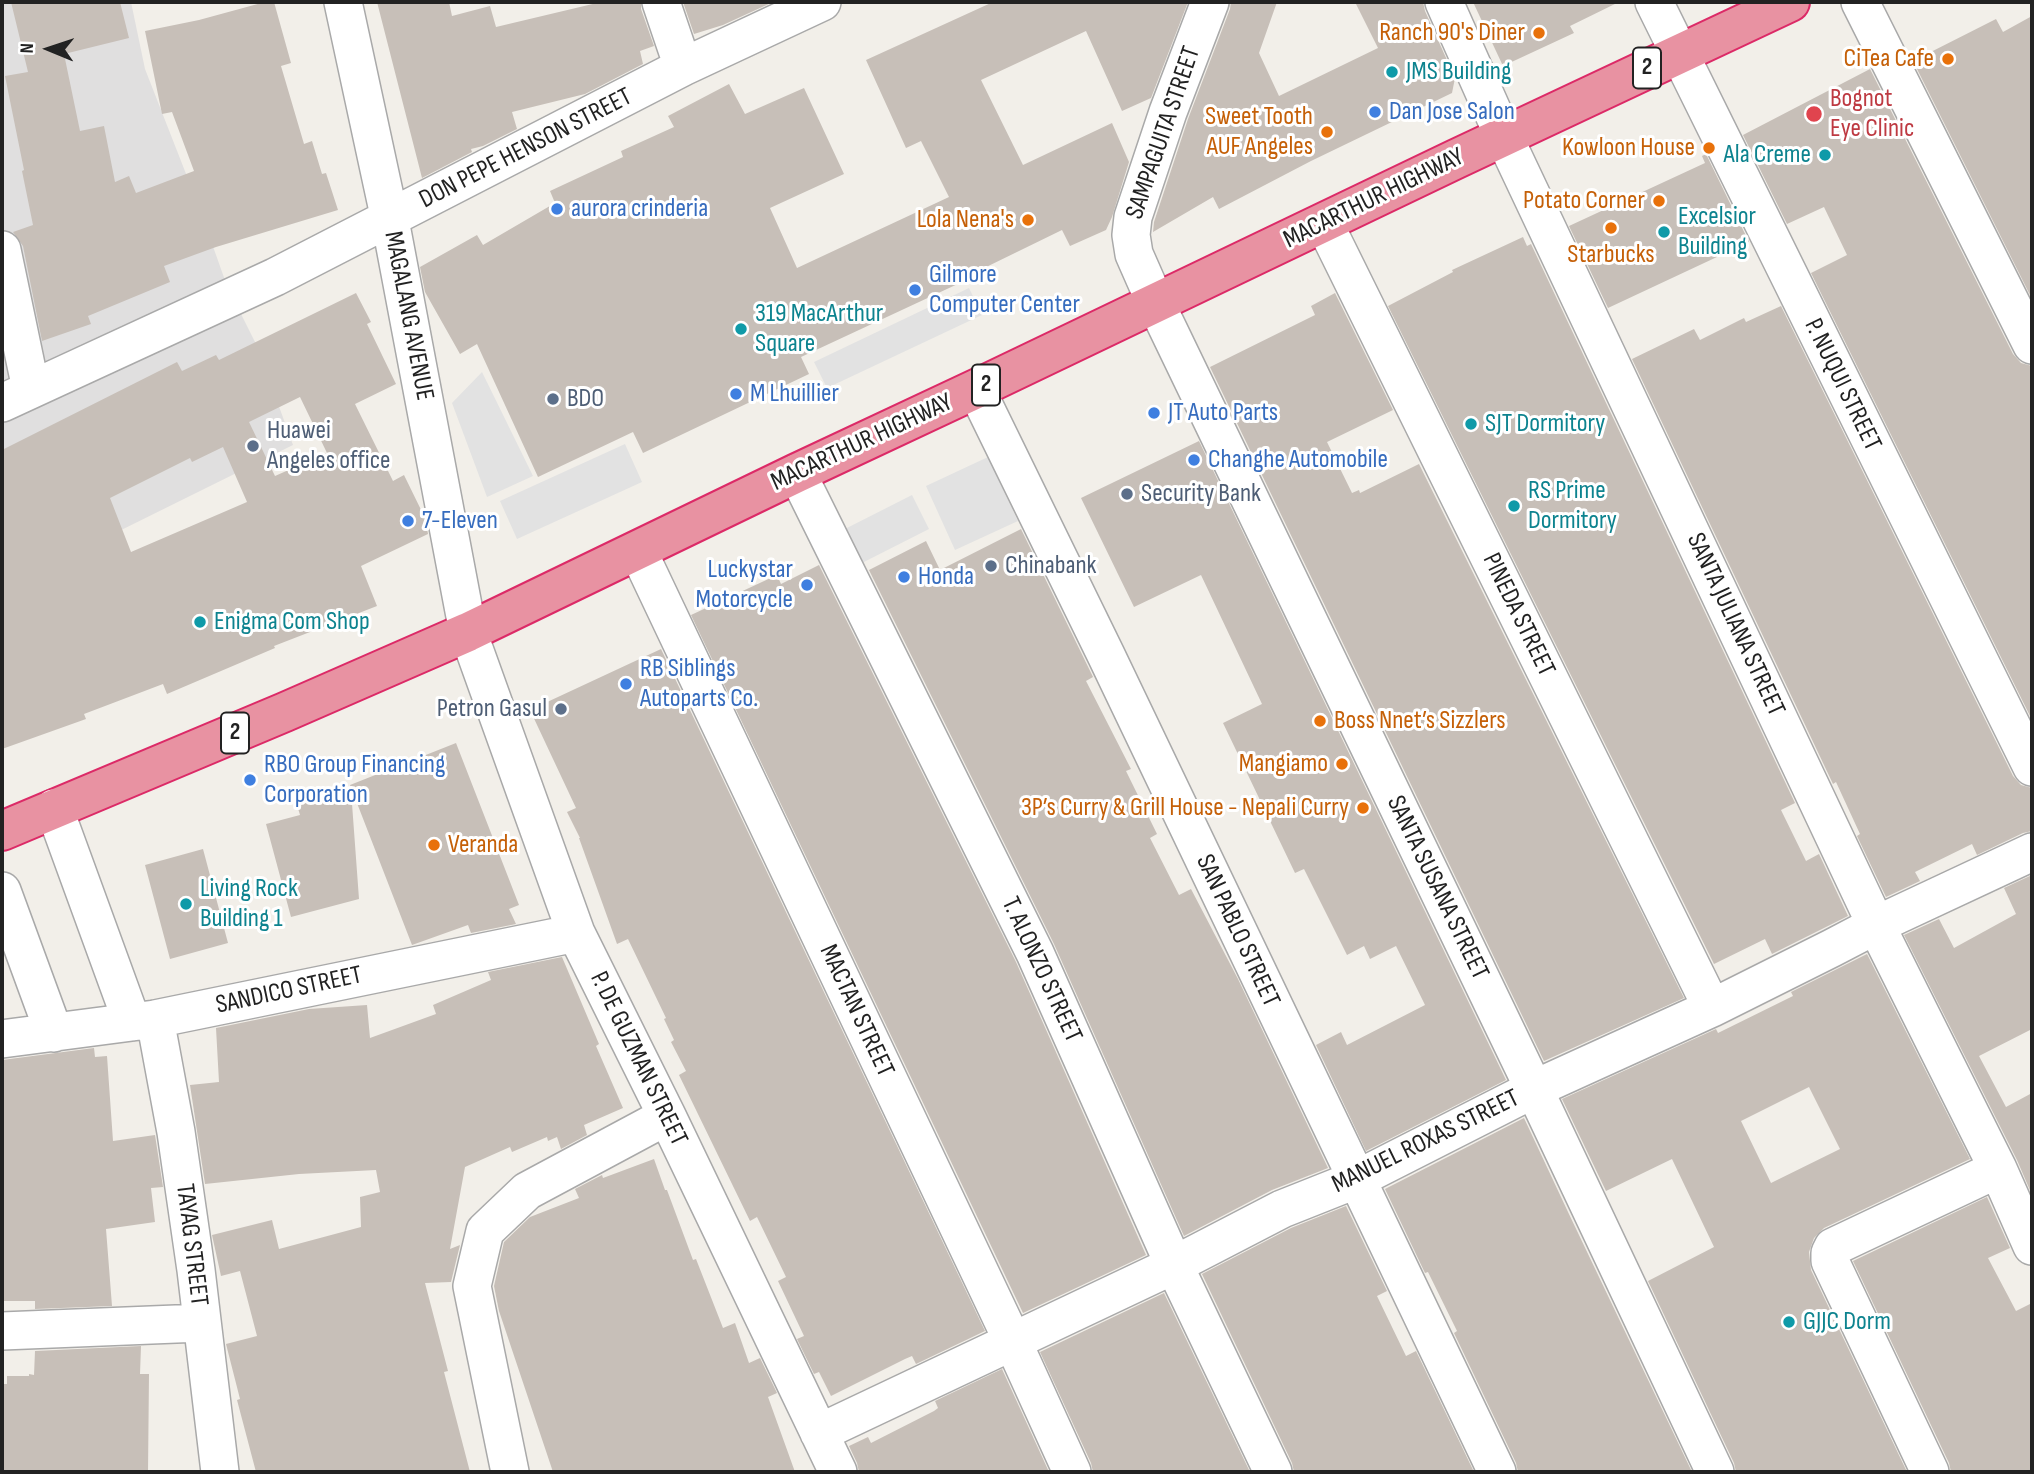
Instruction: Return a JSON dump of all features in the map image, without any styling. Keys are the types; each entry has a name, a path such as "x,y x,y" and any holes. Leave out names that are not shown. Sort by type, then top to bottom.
{"highway":[{"name":"MACARTHUR HIGHWAY","path":"2,831 468,632 1678,53 1790,2"}],"street":[{"name":"MAGALANG AVENUE","path":"343,2 390,219 468,632"},
{"path":"661,2 683,67"},
{"name":"DON PEPE HENSON STREET","path":"17,396 275,277 683,67 821,2"},
{"name":"SAMPAGUITA STREET","path":"1156,304 1135,254 1131,234 1133,217 1168,112 1210,2"},
{"name":"SANTA JULIANA STREET","path":"1444,2 1504,136 1875,925 1998,1170 2032,1246"},
{"name":"P. NUQUI STREET","path":"1654,2 2032,767"},
{"path":"1860,2 2032,345"},
{"name":"PINEDA STREET","path":"1324,223 1712,1008"},
{"path":"2,250 17,396"},
{"name":"SANTA SUSANA STREET","path":"1156,304 1715,1472"},
{"name":"SAN PABLO STREET","path":"976,390 1106,654 1497,1472"},
{"name":"T. ALONZO STREET","path":"797,473 1035,953 1174,1265 1272,1472"},
{"name":"MACTAN STREET","path":"638,551 1072,1472"},
{"name":"P. DE GUZMAN STREET","path":"468,632 576,933 838,1472"},
{"name":"TAYAG STREET","path":"54,808 144,1020 178,1146 220,1472"},
{"name":"MANUEL ROXAS STREET","path":"820,1433 1174,1265 1282,1209 1356,1180 1534,1089 1712,1008 1875,925 2032,852"},
{"path":"2,891 54,1032"},
{"name":"SANDICO STREET","path":"2,1040 144,1020 576,933"},
{"path":"510,1472 472,1286 485,1231 527,1191 667,1116"},
{"path":"1930,1472 1830,1261 1830,1253 1833,1247 1998,1170"},
{"path":"2,1331 201,1323"}],"shaded area":[{"path":"2,2 131,2 145,69 227,286 257,346 293,445 2,589"},
{"path":"969,288 982,315 827,388 814,362"},
{"path":"482,372 533,476 487,497 452,403"},
{"path":"625,444 642,482 517,539 500,501"},
{"path":"988,457 1018,521 955,550 926,486"},
{"path":"912,495 929,529 858,565 841,531"}],"building":[{"path":"11,2 120,2 129,38 64,54 80,131 104,126 115,182 129,176 136,193 194,171 172,112 162,114 145,31 274,2 291,63 281,66 304,144 312,141 322,174 326,173 338,210 216,247 164,266 170,282 88,316 91,324 42,341 23,246 13,232 33,225 5,76 28,72"},
{"path":"377,2 449,2 452,16 490,6 496,27 601,2 641,2 654,46 640,51 643,64 585,94 512,112 517,129 471,149 472,152 422,178"},
{"path":"683,2 773,2 723,25 694,34"},
{"path":"993,2 1188,2 1151,98 1122,111 1086,31 981,80 1023,165 1112,123 1129,162 1106,230 1070,246 1062,230 976,272 977,275 801,357 809,374 643,453 633,432 538,477 477,344 460,354 425,292 420,267 477,235 483,245 555,203 550,191 623,157 621,151 674,127 668,116 729,84 745,114 804,88 844,174 770,208 797,268 949,197 921,141 906,148 866,60"},
{"path":"1231,2 1277,2 1259,53 1279,96 1378,48 1355,2 1423,2 1455,78 1452,93 1219,209 1213,197 1153,232 1188,119"},
{"path":"1473,2 1619,2 1570,26 1574,33 1503,66"},
{"path":"2032,16 2032,299 1913,61 1996,19 2003,32"},
{"path":"1870,69 2013,354 2021,363 2032,366 2032,720 1811,273 1847,255 1824,207 1787,224 1743,135"},
{"name":"Excelsior Building","path":"1706,154 1749,242 1608,308 1569,226 1705,163 1702,156"},
{"path":"1523,237 1527,246 1531,244 1795,803 1781,810 1806,861 1819,854 1848,916 1772,954 1765,939 1714,964 1388,306 1453,272 1452,270"},
{"path":"356,293 371,322 367,324 396,384 355,404 393,481 404,475 425,518 428,534 361,566 377,606 274,646 275,648 167,694 163,684 84,714 86,719 2,749 2,450 177,362 182,371 216,355 219,360","holes":["300,397 327,453 275,476 249,422","223,447 247,502 131,552 110,498 190,458 192,462"]},
{"path":"1335,293 1393,410 1327,442 1352,493 1359,490 1360,493 1419,464 1684,998 1544,1061 1210,367 1315,315 1311,306"},
{"path":"1781,306 2013,776 2021,785 2032,788 2032,831 1977,855 1972,844 1915,872 1920,881 1886,897 1857,836 1860,834 1836,782 1833,784 1632,359 1694,329 1700,340 1744,318 1746,322"},
{"path":"1199,441 1506,1080 1366,1151 1316,1045 1341,1032 1347,1045 1425,1005 1396,946 1370,959 1364,946 1347,955 1304,869 1295,873 1223,723 1262,704 1201,575 1134,607 1081,498"},
{"path":"1021,529 1093,677 1086,681 1131,769 1126,771 1157,834 1150,838 1179,895 1191,889 1238,979 1328,1168 1272,1190 1184,1236 1054,944 869,570 926,541 940,570"},
{"path":"819,565 1016,962 1146,1255 1023,1313 691,615 777,575 781,584"},
{"path":"661,649 985,1331 916,1364 912,1356 831,1396 819,1372 814,1374 797,1339 804,1336 778,1281 786,1277 757,1217 750,1221 679,1075 686,1071 671,1042 674,1040 664,1019 666,1018 628,939 617,944 580,838 567,812 576,808 530,710"},
{"name":"Veranda","path":"456,743 519,905 509,909 516,924 471,933 468,925 412,945 350,785"},
{"path":"351,790 359,899 291,917 266,824 300,815 297,805"},
{"name":"Living Rock Building 1","path":"203,849 228,943 170,959 145,865"},
{"path":"2032,875 2032,1029 1979,1056 2006,1107 2032,1093 2032,1195 1904,935 1939,919 1954,948 2016,914 2004,888"},
{"path":"1867,954 1970,1159 1824,1228 1814,1238 1809,1252 1811,1270 1907,1472 1736,1472 1648,1281 1714,1247 1672,1159 1606,1191 1562,1099 1716,1029 1718,1033 1793,996 1791,992","holes":["1809,1087 1840,1149 1771,1183 1741,1121"]},
{"path":"562,957 623,1108 584,1125 587,1135 561,1149 557,1137 548,1141 547,1137 512,1152 510,1147 465,1167 450,1249 460,1245 451,1282 425,1283 448,1371 444,1372 470,1472 256,1472 226,1344 257,1336 240,1271 221,1276 212,1235 272,1220 279,1249 361,1227 360,1197 380,1192 376,1170 299,1174 205,1184 190,1085 219,1082 216,1028 309,1009 367,1005 370,1038 436,1014 433,1005 491,980 488,972"},
{"path":"94,1048 95,1057 107,1056 113,1141 155,1135 163,1187 151,1188 155,1222 106,1229 112,1306 35,1309 35,1301 2,1301 2,1060"},
{"path":"1524,1118 1692,1472 1518,1472 1454,1333 1457,1331 1428,1272 1425,1273 1385,1189"},
{"path":"654,1159 723,1328 735,1323 749,1363 760,1358 777,1393 768,1397 795,1472 553,1472 499,1311 494,1286 504,1242 530,1217 579,1198 575,1189 602,1175 603,1178"},
{"path":"1987,1197 2010,1248 1988,1258 2016,1311 2032,1303 2032,1472 1951,1472 1853,1261"},
{"path":"1346,1206 1387,1291 1377,1296 1406,1356 1416,1351 1474,1472 1294,1472 1202,1274 1291,1228"},
{"path":"1164,1293 1250,1472 1093,1472 1040,1352"},
{"path":"141,1346 140,1374 149,1374 148,1472 2,1472 2,1384 7,1384 7,1376 34,1375 35,1351"},
{"path":"1002,1369 1049,1472 859,1472 849,1446 868,1437 871,1443 934,1411 938,1408 935,1401"}],"place":[{"name":"Ranch 90's Diner","path":"1539,33"},
{"name":"CiTea Cafe","path":"1948,59"},
{"name":"JMS Building","path":"1392,72"},
{"name":"Dan Jose Salon","path":"1375,112"},
{"name":"Bognot Eye Clinic","path":"1814,114"},
{"name":"Sweet Tooth AUF Angeles","path":"1327,132"},
{"name":"Kowloon House","path":"1709,148"},
{"name":"Ala Creme","path":"1825,155"},
{"name":"Potato Corner","path":"1659,201"},
{"name":"aurora crinderia","path":"557,209"},
{"name":"Lola Nena's","path":"1028,220"},
{"name":"Starbucks","path":"1611,228"},
{"name":"Excelsior Building","path":"1664,232"},
{"name":"Gilmore Computer Center","path":"915,290"},
{"name":"319 MacArthur Square","path":"741,329"},
{"name":"M Lhuillier","path":"736,394"},
{"name":"BDO","path":"553,399"},
{"name":"JT Auto Parts","path":"1154,413"},
{"name":"SJT Dormitory","path":"1471,424"},
{"name":"Huawei Angeles office","path":"253,446"},
{"name":"Changhe Automobile","path":"1194,460"},
{"name":"Security Bank","path":"1127,494"},
{"name":"RS Prime Dormitory","path":"1514,506"},
{"name":"7-Eleven","path":"408,521"},
{"name":"Chinabank","path":"991,566"},
{"name":"Honda","path":"904,577"},
{"name":"Luckystar Motorcycle","path":"807,585"},
{"name":"Enigma Com Shop","path":"200,622"},
{"name":"RB Siblings Autoparts Co.","path":"626,684"},
{"name":"Petron Gasul","path":"561,709"},
{"name":"Boss Nnet’s Sizzlers","path":"1320,721"},
{"name":"Mangiamo","path":"1342,764"},
{"name":"RBO Group Financing Corporation","path":"250,780"},
{"name":"3P’s Curry & Grill House - Nepali Curry","path":"1363,808"},
{"name":"Veranda","path":"434,845"},
{"name":"Living Rock Building 1","path":"186,904"},
{"name":"GJJC Dorm","path":"1789,1322"}]}
